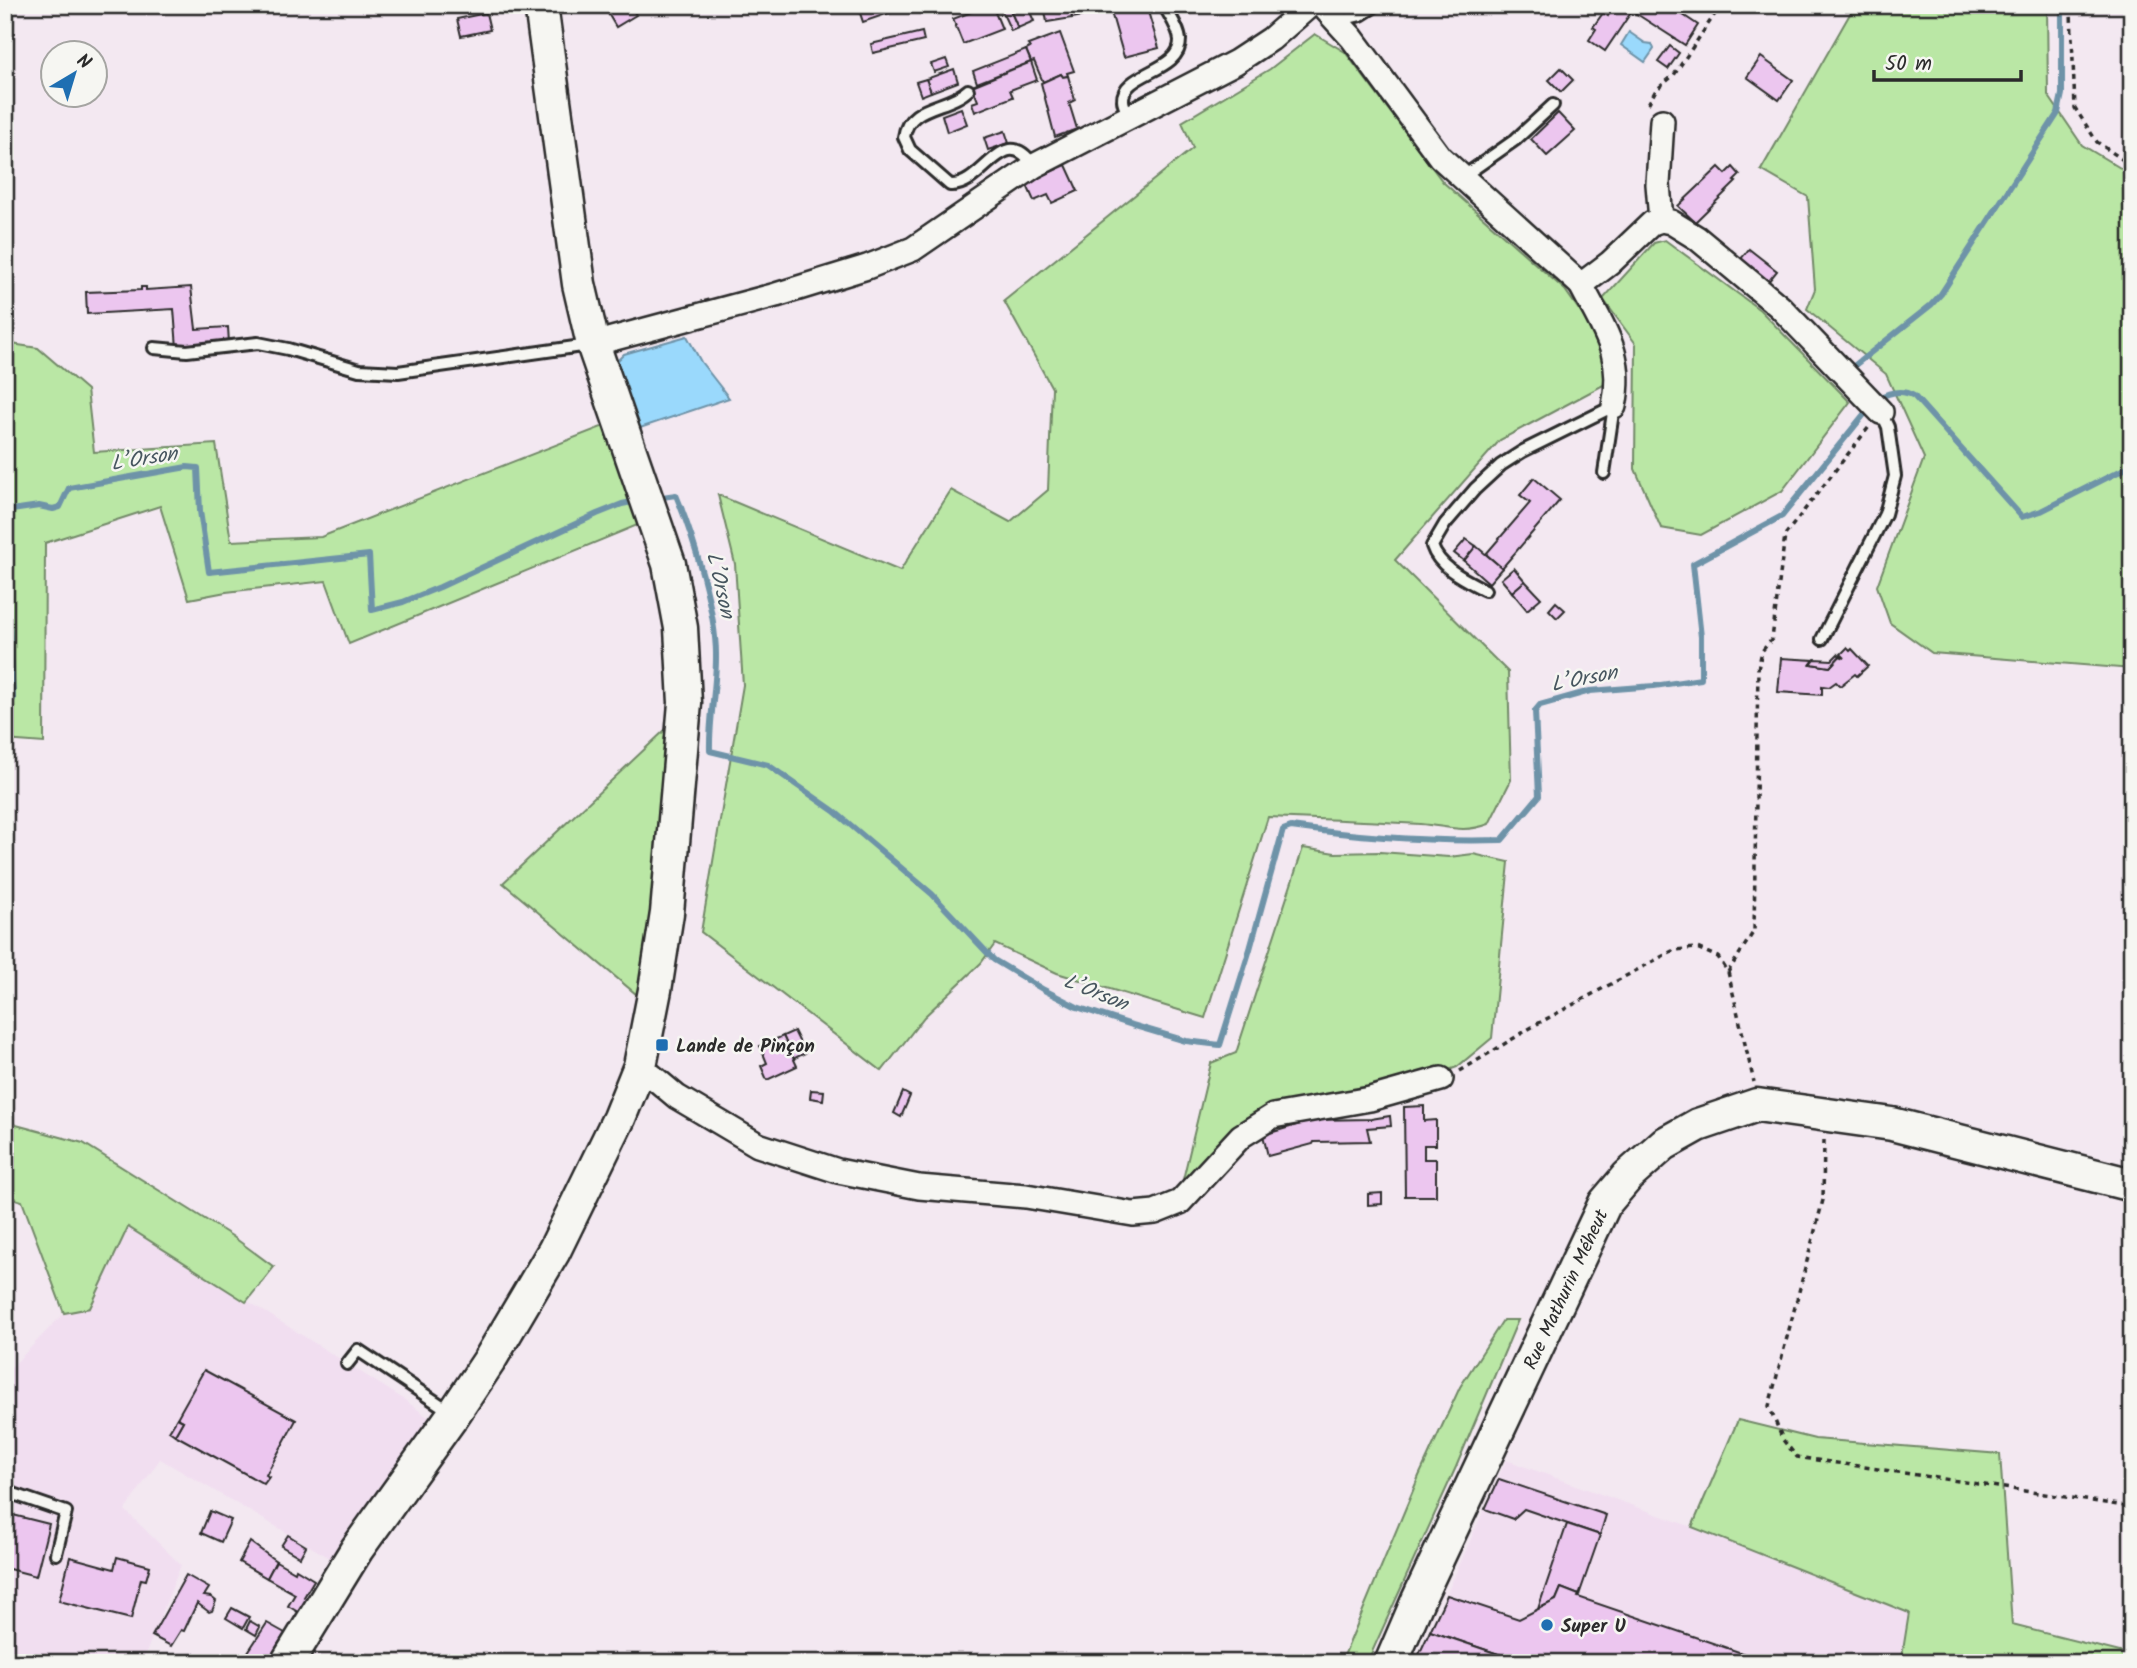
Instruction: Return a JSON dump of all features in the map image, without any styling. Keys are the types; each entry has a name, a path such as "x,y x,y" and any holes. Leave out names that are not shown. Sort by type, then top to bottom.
{"street":[{"path":"287,1663 357,1549 454,1414 489,1360 554,1251 619,1118 640,1066 667,912 685,703 681,628 669,565 593,344 579,284 541,5"},
{"path":"593,344 776,295 867,267 913,249 1034,166 1236,62 1272,39 1310,5"},
{"path":"1329,13 1352,38 1440,157 1581,285 1604,330 1617,364 1618,385 1614,406"},
{"path":"1655,113 1661,220"},
{"path":"1581,285 1609,263 1642,229 1661,220 1683,227 1780,307 1881,412"},
{"path":"640,1066 677,1097 758,1145 838,1171 919,1187 1026,1196 1133,1214 1155,1212 1180,1202 1241,1136 1272,1116 1370,1099 1441,1079"},
{"name":"Rue Mathurin Méheut","path":"1401,1659 1605,1203 1628,1176 1664,1144 1698,1125 1757,1104 1892,1124 2132,1185"}],"lane":[{"path":"1129,116 1123,101 1125,93 1135,82 1173,58 1179,47 1179,34 1164,5"},
{"path":"1329,13 1361,15 1377,5"},
{"path":"968,90 917,114 909,121 904,137 909,150 950,185 956,186 971,178 997,156 1010,150 1024,153 1034,166"},
{"path":"1461,178 1515,139 1553,105"},
{"path":"154,348 187,351 258,343 359,370 398,373 593,344"},
{"path":"1604,473 1614,406"},
{"path":"1485,590 1466,580 1434,554 1432,546 1445,524 1475,489 1501,465 1523,451 1614,406"},
{"path":"1822,639 1885,514 1895,476 1888,427 1881,412"},
{"path":"347,1364 358,1350 454,1414"},
{"path":"5,1491 66,1512 56,1553"}],"path":[{"path":"1655,113 1656,90 1674,75 1721,5"},
{"path":"2057,5 2071,13 2075,108 2097,142 2132,166"},
{"path":"1728,972 1754,931 1758,669 1762,651 1772,639 1785,535 1881,412"},
{"path":"1441,1079 1469,1067 1537,1024 1674,950 1697,948 1718,957 1728,972 1754,1079"},
{"path":"1824,1136 1823,1200 1769,1406 1783,1440 1797,1457 2132,1507"}],"shaded area":[{"path":"128,1226 402,1398 436,1423 337,1562 160,1459 125,1510 181,1565 142,1663 40,1663 5,1654 5,1374 64,1313 90,1308"},
{"path":"1506,1460 1692,1527 1909,1613 1901,1663 1416,1663"}],"green space":[{"path":"1855,5 2047,5 2048,95 2082,145 2132,175 2132,669 1932,653 1890,623 1877,586 1924,458 1886,374 1807,309 1815,289 1808,197 1761,170"},
{"path":"1315,34 1345,52 1443,182 1565,290 1593,330 1611,381 1500,440 1395,560 1508,672 1511,780 1489,824 1479,827 1454,828 1268,817 1205,1018 1057,973 995,944 981,963 924,1017 882,1071 701,932 743,685 735,564 718,495 900,571 951,490 1010,522 1048,490 1052,388 1004,301 1193,148 1182,122 1270,69"},
{"path":"1665,240 1760,310 1850,402 1782,491 1701,535 1661,528 1635,469 1636,344 1603,299 1654,243"},
{"path":"5,343 38,348 87,390 94,452 216,444 231,541 321,537 604,426 640,524 349,644 326,581 226,592 189,599 160,506 45,543 44,743 5,740"},
{"path":"666,729 644,997 636,994 503,883"},
{"path":"1303,848 1335,853 1380,852 1449,857 1473,854 1509,862 1492,1038 1457,1067 1399,1088 1291,1105 1179,1196 1211,1063 1236,1053"},
{"path":"5,1122 83,1143 232,1236 274,1267 246,1302 128,1227 90,1308 64,1313 22,1201 5,1196"},
{"path":"1503,1320 1518,1320 1456,1467 1367,1663 1341,1663 1419,1476 1460,1387"},
{"path":"1738,1420 1815,1439 2000,1454 2012,1625 2132,1655 2132,1663 1901,1663 1909,1613 1692,1527"}],"water":[{"path":"1629,32 1645,43 1652,44 1654,49 1645,62 1621,45"},
{"path":"687,336 701,362 729,398 637,429 615,363 624,354"}],"building":[{"path":"603,5 630,5 636,15 616,27"},
{"path":"883,5 912,5 863,22 860,13"},
{"path":"992,5 1002,29 963,44 953,19"},
{"path":"999,5 1008,5 1018,28 1011,31"},
{"path":"1008,5 1027,5 1034,21 1018,28"},
{"path":"1044,5 1070,5 1072,18 1047,22"},
{"path":"1070,5 1091,5 1093,14 1072,18"},
{"path":"1091,5 1109,5 1110,11 1093,14"},
{"path":"1109,5 1146,5 1159,48 1124,57"},
{"path":"1614,5 1668,5 1698,25 1685,45 1632,11 1605,51 1589,40 1596,29 1593,27 1603,13 1608,16"},
{"path":"486,13 490,30 461,36 457,19"},
{"path":"922,32 924,41 873,53 871,44"},
{"path":"1060,33 1074,71 1067,73 1068,76 1063,77 1061,74 1043,82 1026,50 1030,48 1028,45"},
{"path":"1670,46 1679,53 1668,69 1658,62"},
{"path":"1026,50 1031,62 977,83 973,71"},
{"path":"1761,57 1793,80 1779,100 1747,77"},
{"path":"946,59 949,67 934,72 931,64"},
{"path":"1031,62 1037,80 1010,90 1013,97 975,112 972,103 978,101 972,86"},
{"path":"1561,68 1573,80 1561,92 1549,80"},
{"path":"954,69 958,82 931,92 926,79"},
{"path":"1061,74 1063,77 1068,76 1075,100 1069,103 1077,129 1055,137 1041,83"},
{"path":"926,79 931,92 921,96 916,82"},
{"path":"961,108 967,124 947,132 942,115"},
{"path":"1558,113 1575,131 1547,156 1531,139"},
{"path":"1005,131 1009,143 988,150 984,138"},
{"path":"1066,165 1078,191 1052,203 1048,195 1034,201 1026,183"},
{"path":"1719,167 1726,174 1733,167 1740,175 1695,222 1678,206"},
{"path":"1749,249 1777,271 1768,282 1741,259"},
{"path":"141,287 146,287 146,290 191,287 196,329 228,327 229,343 177,348 174,309 87,314 86,292 141,290"},
{"path":"1534,478 1560,500 1502,568 1486,554 1530,503 1520,495"},
{"path":"1466,539 1476,546 1464,561 1454,553"},
{"path":"1476,546 1502,568 1489,583 1464,561"},
{"path":"1514,568 1525,581 1512,592 1501,579"},
{"path":"1525,581 1541,598 1527,610 1512,592"},
{"path":"1556,602 1565,610 1557,618 1549,610"},
{"path":"1847,648 1850,651 1852,649 1868,666 1857,676 1855,674 1840,686 1836,682 1829,687 1822,686 1822,695 1778,692 1781,658 1814,660 1811,664 1830,667 1840,656 1845,658 1841,654"},
{"path":"1838,654 1840,656 1830,667 1811,664 1815,659 1832,660"},
{"path":"794,1031 805,1053 793,1059 783,1036"},
{"path":"783,1036 797,1066 767,1080 761,1066 767,1063 760,1046"},
{"path":"811,1090 824,1091 823,1100 810,1098"},
{"path":"903,1092 910,1096 901,1117 894,1113"},
{"path":"1424,1106 1424,1121 1436,1120 1436,1145 1424,1145 1424,1159 1436,1159 1436,1196 1405,1196 1404,1107"},
{"path":"1390,1116 1391,1126 1367,1128 1370,1141 1314,1142 1268,1156 1263,1135 1314,1120"},
{"path":"1382,1193 1382,1204 1368,1205 1368,1194"},
{"path":"204,1370 296,1420 266,1475 269,1477 264,1484 175,1435 183,1421 177,1418"},
{"path":"177,1418 183,1421 175,1435 169,1431"},
{"path":"1499,1479 1606,1515 1600,1535 1524,1509 1513,1519 1485,1509"},
{"path":"210,1511 231,1520 221,1542 201,1533"},
{"path":"5,1513 49,1524 36,1576 5,1568"},
{"path":"1567,1524 1600,1535 1579,1595 1561,1588 1556,1600 1538,1609"},
{"path":"288,1535 306,1546 300,1557 281,1546"},
{"path":"250,1542 276,1561 267,1578 239,1562"},
{"path":"70,1557 114,1569 117,1557 150,1566 146,1580 141,1579 131,1619 59,1601"},
{"path":"276,1561 314,1580 304,1597 307,1599 298,1612 288,1606 295,1594 267,1578"},
{"path":"186,1575 209,1588 204,1596 216,1601 209,1612 197,1603 184,1631 181,1630 171,1646 152,1636"},
{"name":"Super U","path":"1561,1588 1579,1595 1578,1597 1771,1663 1525,1663 1430,1631 1447,1595 1519,1619 1556,1600"},
{"path":"232,1608 249,1617 243,1628 226,1618"},
{"path":"250,1621 260,1627 256,1635 246,1629"},
{"path":"267,1623 285,1633 267,1663 248,1663 251,1659 246,1655"},
{"path":"1430,1631 1525,1663 1415,1663"}],"waterway":[{"path":"1854,372 1850,369 1931,305 1941,294 2058,113 2062,94 2062,5"},
{"name":"L’Orson","path":"1877,399 1896,392 1914,396 2022,517 2041,511 2132,465"},
{"name":"L’Orson","path":"655,498 676,495 690,532 713,620 716,658 710,751 768,765 834,811 932,894 994,960 1044,990 1077,1007 1132,1025 1186,1041 1220,1045 1283,830 1291,827 1397,838 1502,840 1539,796 1535,711 1540,705 1590,691 1701,679 1701,637 1693,564 1782,516 1870,407"},
{"name":"L’Orson","path":"5,511 39,506 53,509 60,507 69,488 187,467 198,468 200,511 209,572 369,555 372,610 403,602 440,587 597,514 637,501"},
{"name":"L’Orson","path":"5,536 13,699 5,704"}],"place":[{"name":"Lande de Pinçon","path":"662,1045"},
{"name":"Super U","path":"1547,1625"}]}
